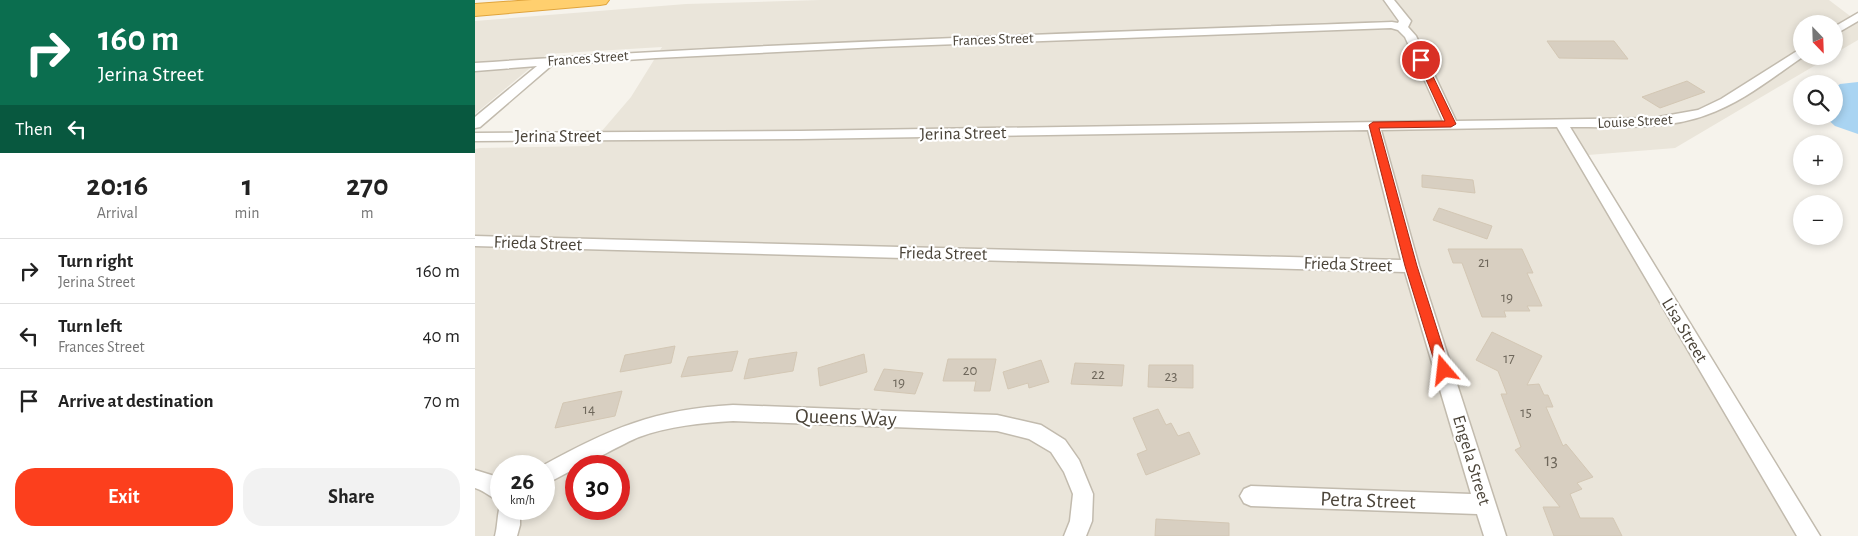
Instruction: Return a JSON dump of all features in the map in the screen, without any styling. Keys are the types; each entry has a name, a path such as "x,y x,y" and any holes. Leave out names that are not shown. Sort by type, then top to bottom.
{"highway":[{"path":"475,10 600,0"}],"street":[{"path":"1389,0 1405,21 1402,28 1410,36 1451,124"},
{"path":"1843,26 1858,16"},
{"name":"Frances Street","path":"475,67 550,61 1108,34 1294,30 1382,24 1402,28"},
{"name":"Louise Street","path":"1451,124 1653,122 1701,113 1726,102 1793,58"},
{"path":"475,124 550,61"},
{"name":"Lisa Street","path":"1561,123 1809,536"},
{"name":"Jerina Street","path":"475,136 800,136 1451,124"},
{"name":"Engela Street","path":"1373,125 1411,266 1495,536"},
{"name":"Frieda Street","path":"475,241 1411,266"},
{"name":"Queens Way","path":"555,470 637,429 663,421 697,415 772,414 997,423 1034,431 1059,446 1072,467 1083,494 1081,522 1075,536"},
{"path":"475,479 490,484"},
{"name":"Petra Street","path":"1251,496 1485,504"},
{"path":"506,536 509,520"}],"shaded area":[{"path":"820,0 1829,0 1858,22 1858,40 1843,49 1843,15 1793,15 1793,65 1816,65 1799,75 1793,75 1793,78 1675,148 1588,155 1821,536 475,536 475,149 589,146 631,97 662,47 547,54 475,114 475,21 686,4"}],"water":[{"path":"1858,82 1858,134 1834,125 1843,125 1843,84"}],"building":[{"path":"1547,41 1614,41 1628,59 1559,58"},
{"path":"1687,81 1705,92 1660,108 1642,97"},
{"path":"1422,175 1473,180 1475,193 1422,187"},
{"path":"1439,208 1492,226 1487,239 1433,220"},
{"path":"1448,249 1522,249 1533,273 1527,273 1542,306 1527,306 1530,311 1504,311 1506,317 1482,317 1462,263 1453,263"},
{"path":"1492,332 1542,356 1527,385 1539,384 1544,395 1548,395 1553,407 1546,407 1563,446 1566,444 1593,477 1577,483 1582,489 1570,494 1580,518 1613,518 1622,536 1554,536 1543,507 1560,507 1515,450 1521,447 1501,394 1507,394 1498,371 1476,360"},
{"path":"675,346 671,363 620,372 625,355"},
{"path":"738,351 732,371 681,377 688,357"},
{"path":"797,352 793,371 744,379 749,359"},
{"path":"864,354 867,372 820,386 818,368"},
{"path":"948,359 996,359 990,391 974,391 976,381 943,381"},
{"path":"1041,360 1049,382 1029,388 1028,383 1008,389 1003,372"},
{"path":"1075,363 1124,365 1122,386 1071,384"},
{"path":"1149,365 1193,365 1193,388 1148,387"},
{"path":"884,369 923,373 915,394 874,390"},
{"path":"622,391 615,416 555,428 563,403"},
{"path":"1158,409 1166,425 1171,423 1178,436 1189,432 1200,454 1146,475 1137,454 1147,450 1133,418"},
{"path":"1156,519 1229,523 1229,536 1155,536"}],"route":[{"path":"1421,60 1451,124 1373,125 1411,266 1444,370"}]}
